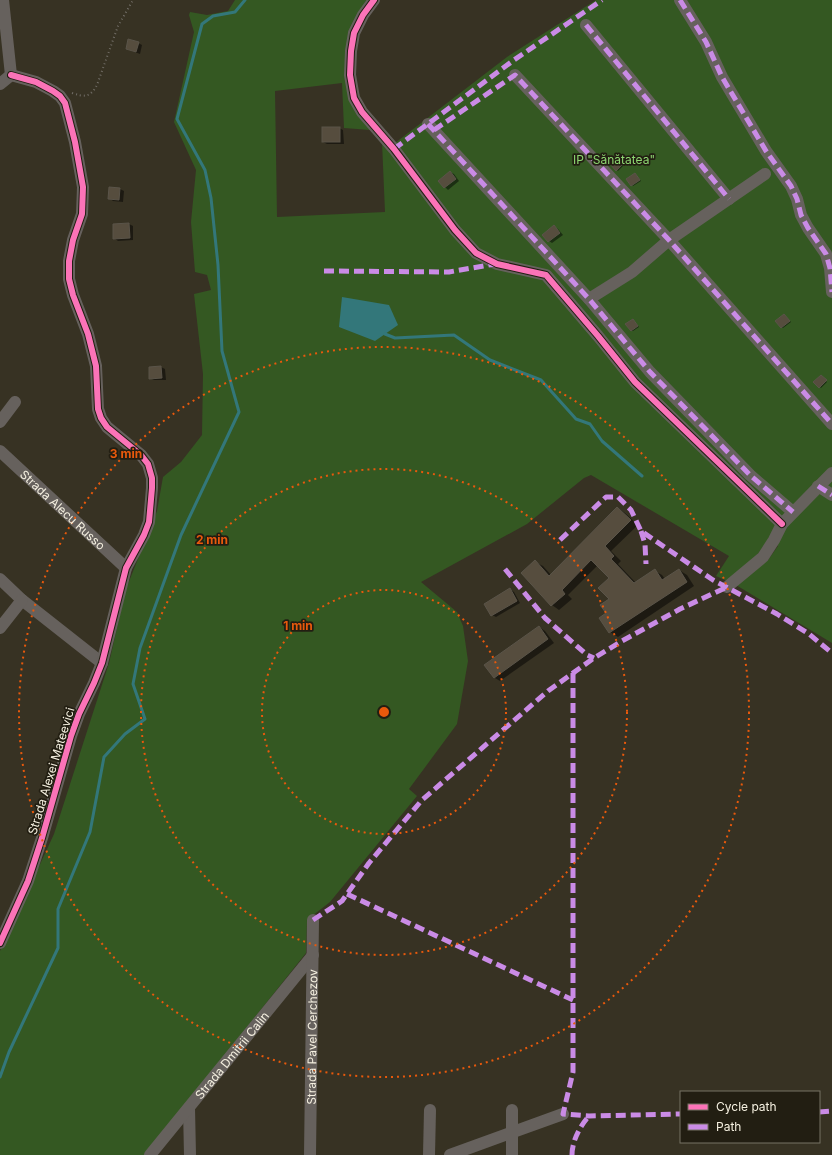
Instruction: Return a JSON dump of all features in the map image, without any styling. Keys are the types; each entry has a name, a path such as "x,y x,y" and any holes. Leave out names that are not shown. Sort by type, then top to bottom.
{"street":[{"path":"0,84 11,75 2,0"},
{"path":"374,0 363,15 354,33 351,51 350,75 354,98 362,112 394,149 455,230 476,253 497,264 546,275 635,382 782,524"},
{"path":"680,0 706,42 722,77 766,151 791,186 797,198 801,215 826,254 830,268 832,292"},
{"path":"586,25 729,199"},
{"name":"Strada Alexei Mateevici","path":"0,943 28,881 79,714 102,663 126,568 144,535 149,522 152,478 150,469 145,460 107,426 101,418 98,409 94,360 88,334 73,294 69,274 69,261 73,240 82,214 83,187 80,165 65,103 60,96 36,82 11,75"},
{"path":"515,75 669,240 832,424"},
{"path":"428,124 589,299 650,372 750,475 793,512"},
{"path":"589,299 632,272 669,240 765,174"},
{"path":"0,422 15,402"},
{"name":"Strada Alecu Russo","path":"0,451 126,568"},
{"path":"727,588 763,557 782,524 832,473"},
{"path":"818,486 832,495"},
{"path":"0,579 22,600 102,663"},
{"path":"0,628 22,600"},
{"name":"Strada Pavel Cerchezov","path":"310,1155 313,920"},
{"name":"Strada Dmitrii Calin","path":"150,1155 313,955"},
{"path":"189,1108 190,1155"},
{"path":"430,1110 430,1155"},
{"path":"512,1110 512,1155"},
{"path":"450,1155 562,1114"}],"path":[{"path":"53,91 68,91 82,96 94,92 118,26 133,0"}],"green space":[{"name":"IP \"Sănătatea\"","path":"235,0 371,0 347,54 370,130 344,128 342,83 275,91 277,217 385,212 382,142 395,143 507,57 596,0 832,0 832,643 736,585 768,560 778,546 770,538 757,555 727,581 716,576 729,556 591,475 584,478 527,524 421,582 457,612 463,626 468,661 457,724 409,789 417,796 330,902 307,920 306,953 145,1155 0,1155 0,951 54,834 109,663 126,589 157,511 163,477 181,462 202,435 203,374 194,294 211,290 207,275 195,272 191,222 196,170 174,122 194,32 189,15 190,12 207,15 228,11"}],"water":[{"path":"342,297 389,305 398,325 375,341 339,327"}],"building":[{"path":"128,39 139,42 136,52 126,49"},
{"path":"322,127 340,127 340,142 322,142"},
{"path":"616,159 622,165 616,171 610,164"},
{"path":"450,171 456,179 444,188 438,181"},
{"path":"635,173 640,180 631,186 626,179"},
{"path":"109,187 120,188 119,200 108,199"},
{"path":"129,223 130,238 113,239 113,224"},
{"path":"554,225 560,233 548,242 542,235"},
{"path":"784,314 790,321 781,328 775,321"},
{"path":"633,319 638,326 631,331 625,324"},
{"path":"161,366 162,378 149,379 149,367"},
{"path":"821,375 827,380 819,388 813,382"},
{"path":"617,507 631,520 605,546 614,556 611,559 634,583 655,569 662,580 679,569 687,582 609,633 599,618 606,613 600,605 609,599 598,588 609,578 591,560 562,590 565,594 551,606 521,573 535,560 549,576"},
{"path":"510,588 517,601 491,616 484,604"},
{"path":"539,626 548,639 494,678 484,665"}],"waterway":[{"path":"0,1077 9,1052 58,948 58,909 90,832 104,757 125,734 145,719 133,684 140,648 181,535 239,412 222,351 218,265 211,198 205,170 177,119 202,24 213,16 235,12 245,0"},
{"path":"385,334 395,338 454,335 490,360 541,380 576,419 590,424 602,441 642,476"}],"marked path":[{"path":"394,149 514,60 602,0"},
{"path":"680,0 706,42 722,77 766,151 791,186 797,199 801,215 826,254 830,268 832,292"},
{"path":"586,25 729,199"},
{"path":"434,130 515,75 669,240 832,424"},
{"path":"428,124 589,299 650,372 750,475 793,512"},
{"path":"324,271 449,272 495,264"},
{"path":"818,486 832,495"},
{"path":"560,540 606,497 618,497 631,510 641,531 713,580 777,614 809,634 832,653"},
{"path":"641,531 645,544 646,564"},
{"path":"505,569 545,618 587,655 594,658"},
{"path":"313,920 342,901 369,863 422,800 548,691 594,658 622,641 680,609 727,587"},
{"path":"573,673 573,1072 563,1114 589,1116 680,1114"},
{"path":"347,894 573,1000"},
{"path":"820,1112 832,1111"},
{"path":"572,1155 573,1144 577,1134 589,1116"}],"cycle path":[{"path":"374,0 363,15 354,33 351,51 350,75 354,98 362,112 394,149 455,230 476,253 497,264 546,275 635,382 782,524"},
{"path":"0,943 28,881 71,736 79,714 102,663 126,568 144,535 149,522 152,488 152,478 148,464 141,455 107,427 101,418 98,409 96,366 88,334 73,295 69,279 69,261 73,240 82,214 83,187 75,142 65,103 60,96 36,82 11,75"}]}
